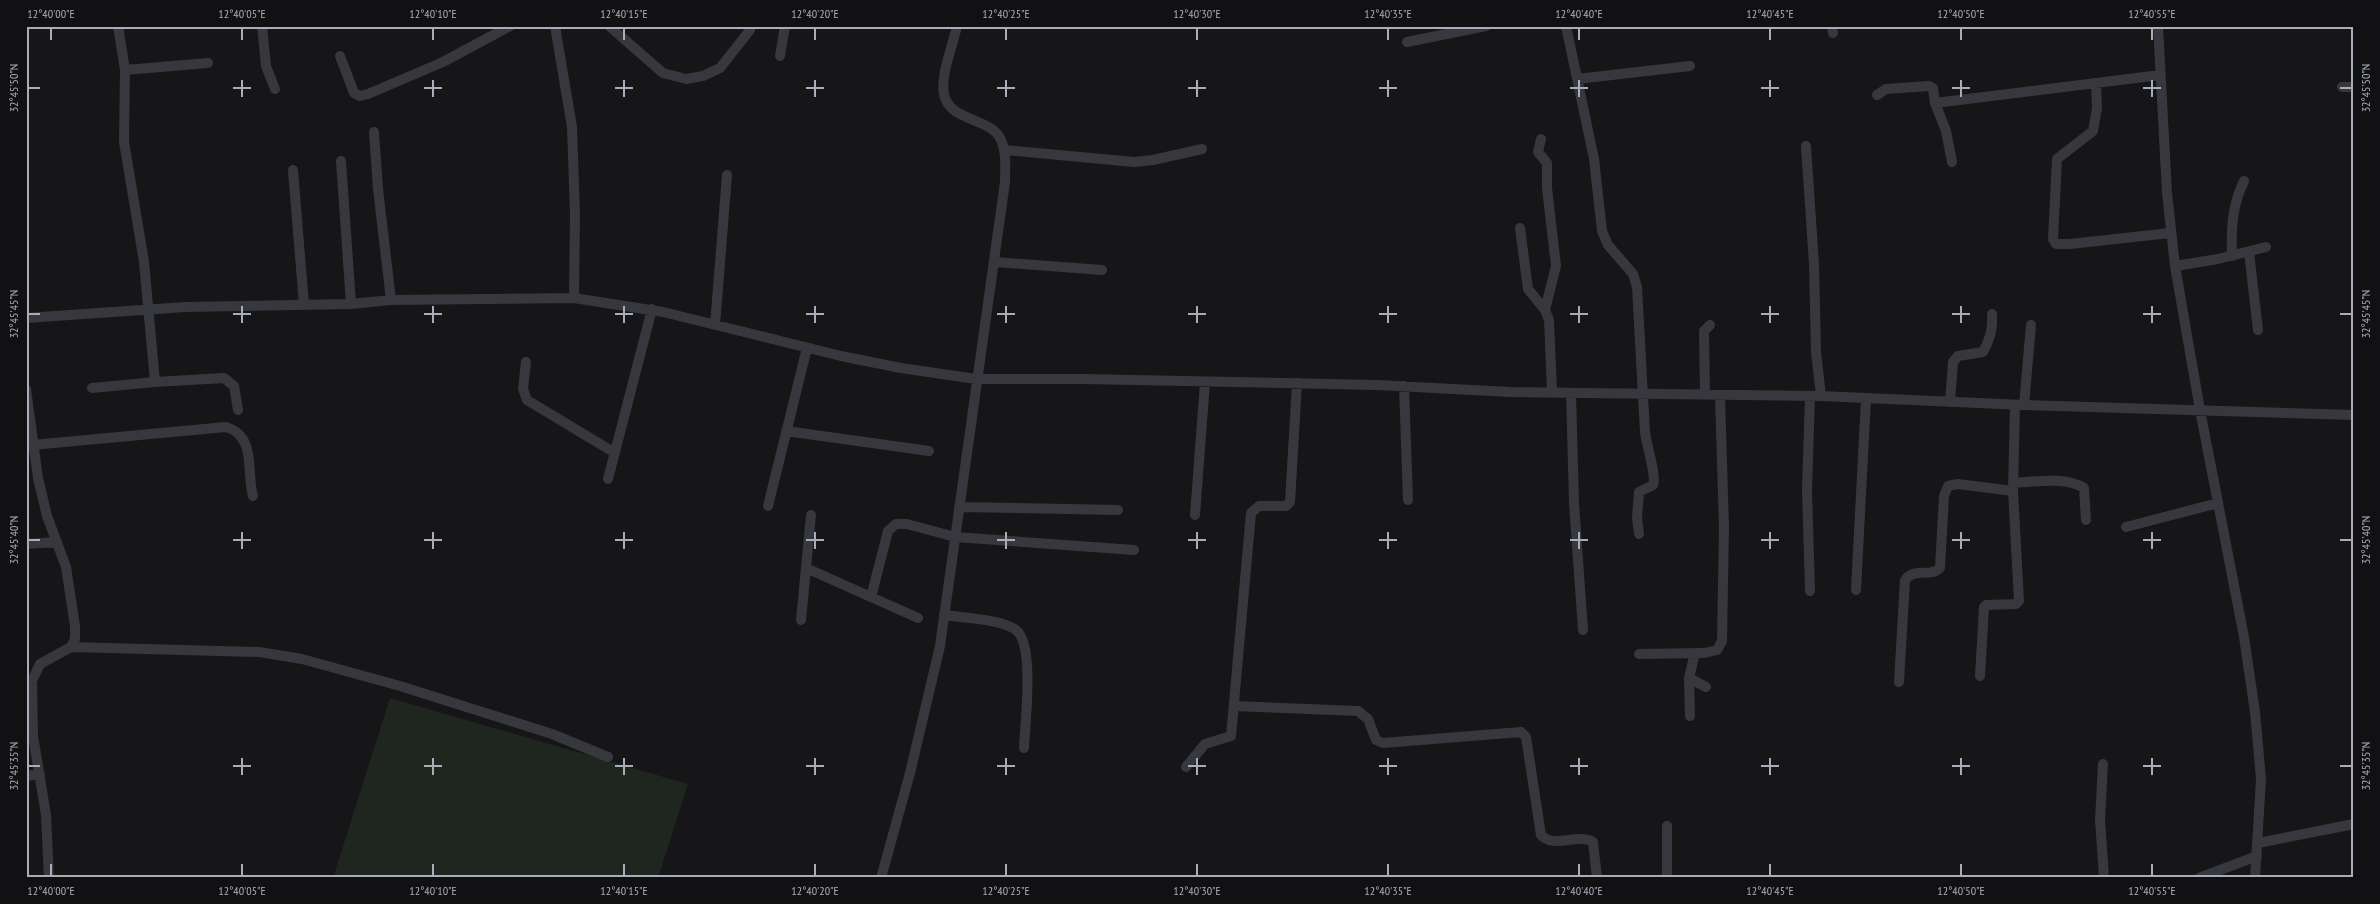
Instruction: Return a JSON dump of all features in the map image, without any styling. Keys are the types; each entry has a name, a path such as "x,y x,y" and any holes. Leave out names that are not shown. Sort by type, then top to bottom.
{"street":[{"path":"118,26 125,70 124,142 144,262 155,382"},
{"path":"262,26 266,66 275,89"},
{"path":"340,56 354,93 360,96 436,66 490,39 510,26"},
{"path":"555,26 572,127 575,214 574,298"},
{"path":"609,26 663,73 686,79 703,76 720,68 750,30"},
{"path":"780,56 786,26"},
{"path":"881,878 931,688 960,507 976,379 995,262 1005,182 1005,150 999,135 992,129 953,109 944,96 944,78 957,26"},
{"path":"1407,42 1486,26"},
{"path":"1566,26 1594,159 1604,238 1614,254 1633,274 1636,283 1642,395 1648,454 1655,478 1653,485 1638,494 1637,518 1639,534"},
{"path":"2158,26 2170,233 2200,410 2244,637 2255,712 2261,779 2255,878"},
{"path":"125,70 208,63"},
{"path":"1576,79 1690,66"},
{"path":"1935,103 2160,75"},
{"path":"2096,83 2097,108 2093,131 2057,159 2053,239 2056,244 2070,244 2170,233"},
{"path":"1877,95 1886,89 1930,86 1946,131 1952,162"},
{"path":"2342,87 2354,86"},
{"path":"374,132 378,189 391,300"},
{"path":"1541,139 1538,152 1547,163 1547,188 1556,266 1546,310 1549,323 1552,392"},
{"path":"1806,146 1814,264 1816,352 1821,396"},
{"path":"1005,150 1134,162 1153,160 1202,149"},
{"path":"341,161 351,304"},
{"path":"293,170 304,305"},
{"path":"715,325 727,176"},
{"path":"2232,256 2230,224 2233,205 2244,180"},
{"path":"1520,228 1528,289 1546,310"},
{"path":"2175,266 2232,256 2266,247"},
{"path":"2249,252 2258,330"},
{"path":"995,262 1102,270"},
{"path":"26,318 185,307 351,304 391,300 574,298 652,309 807,348 901,368 976,379 1297,383 1642,395 1821,396 2020,405 2354,415"},
{"path":"608,480 652,309"},
{"path":"1950,402 1953,362 1958,356 1983,352 1989,342 1993,327 1992,314"},
{"path":"1704,395 1704,331 1710,325"},
{"path":"1980,676 1984,607 1986,605 2016,604 2019,601 2012,487 2020,405 2031,325"},
{"path":"768,506 807,348"},
{"path":"526,362 523,389 527,400 615,453"},
{"path":"92,388 224,378 234,386 238,410"},
{"path":"1195,515 1205,382"},
{"path":"1186,767 1205,744 1231,736 1251,513 1258,506 1286,506 1290,502 1297,383"},
{"path":"1404,386 1408,500"},
{"path":"26,389 32,445 47,516 66,567 75,626 75,639 71,647"},
{"path":"1571,393 1574,503 1583,630"},
{"path":"1638,654 1696,653 1718,650 1723,635 1724,527 1720,396"},
{"path":"1810,396 1807,490 1810,591"},
{"path":"1856,590 1866,399"},
{"path":"32,445 226,427 238,433 245,442 253,496"},
{"path":"786,431 929,452"},
{"path":"1898,682 1905,580 1916,572 1936,572 1940,568 1946,491 1952,484 2012,487 2068,482 2080,485 2085,493 2086,520"},
{"path":"2126,527 2218,503"},
{"path":"960,507 1118,510"},
{"path":"801,620 810,515"},
{"path":"870,597 884,541 892,525 907,524 955,537 1134,550"},
{"path":"26,544 57,542"},
{"path":"806,568 918,618"},
{"path":"944,615 1004,624 1016,630 1023,637 1027,662 1024,748"},
{"path":"49,878 46,815 33,736 32,681 40,664 71,647 259,652 302,659 400,686 552,734 608,757"},
{"path":"1690,716 1689,678 1696,653"},
{"path":"1689,678 1706,687"},
{"path":"1234,706 1358,711 1366,715 1376,740 1383,743 1521,732 1526,737 1541,835 1550,841 1585,839 1593,842 1597,878"},
{"path":"2103,764 2100,820 2104,878"},
{"path":"26,776 40,774"},
{"path":"2258,843 2354,824"},
{"path":"1667,826 1667,878"},
{"path":"2200,878 2257,856"}],"shaded area":[{"path":"390,698 688,784 658,878 333,878"}]}
